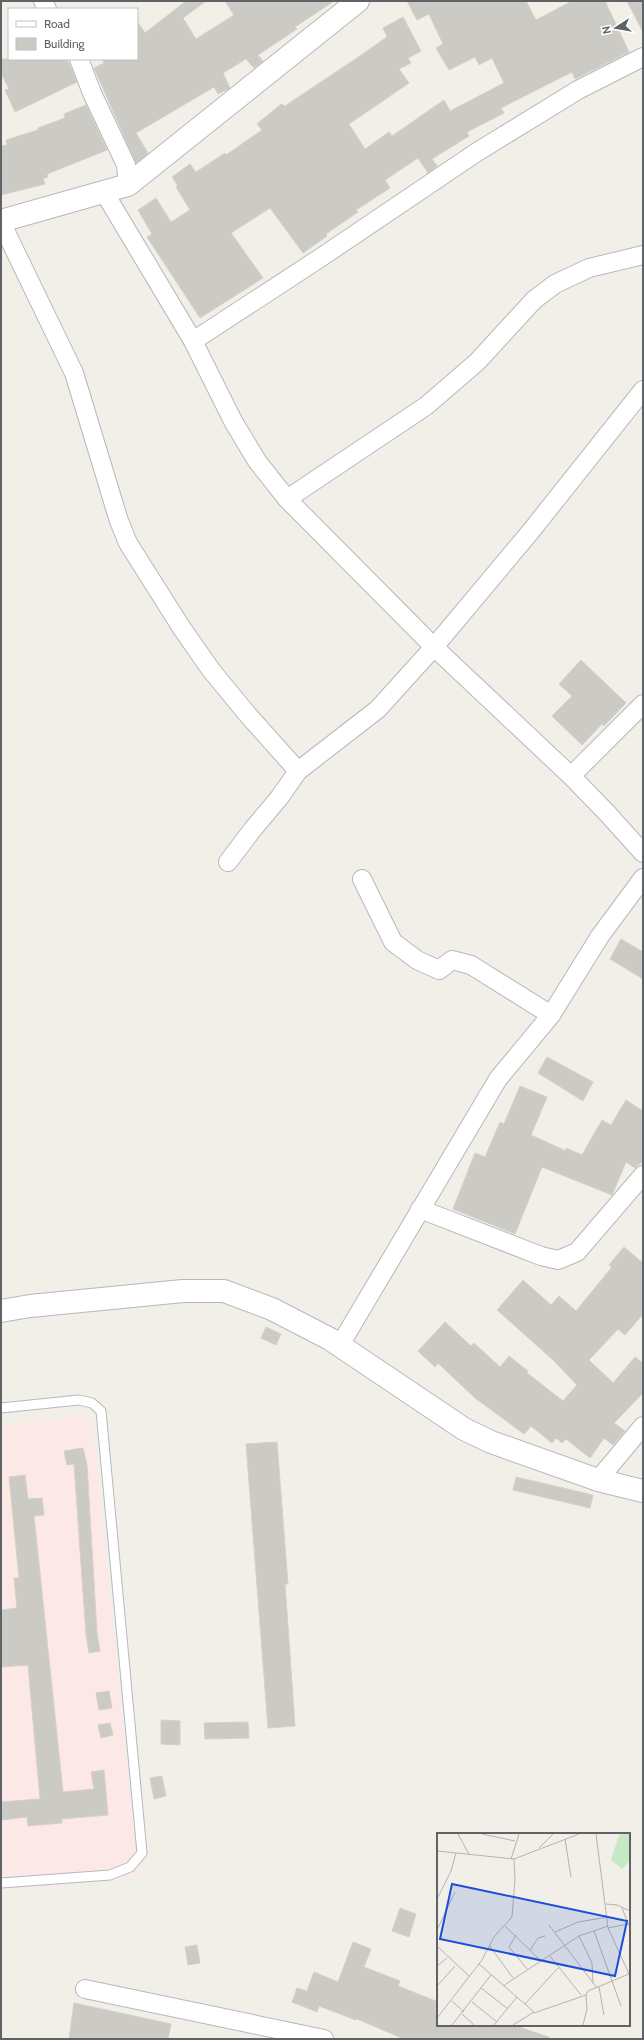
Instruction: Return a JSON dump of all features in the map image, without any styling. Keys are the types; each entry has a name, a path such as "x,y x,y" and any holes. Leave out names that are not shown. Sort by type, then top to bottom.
{"street":[{"path":"298,770 248,716 211,670 181,627 128,543 119,521 74,373 1,221 128,186 358,1"},
{"path":"192,341 320,258 477,152 578,90 643,57"},
{"path":"79,60 92,93 126,165 128,186"},
{"path":"104,192 192,341 233,421 257,461 287,499 434,647 571,776 607,813 643,854"},
{"path":"287,499 426,406 477,362 534,300 555,284 589,268 643,255"},
{"path":"228,862 279,798 298,770 378,709 434,647 531,530 643,390"},
{"path":"571,776 643,704"},
{"path":"362,878 393,942 408,954 439,970 452,960 471,965 551,1015"},
{"path":"340,1345 498,1079 551,1015 600,936 643,878"},
{"path":"420,1209 541,1256 558,1260 577,1252 643,1175"},
{"path":"1,1311 30,1306 183,1291 224,1291 272,1309 340,1345 464,1429 491,1442 598,1480 643,1491"},
{"path":"598,1480 643,1426"},
{"path":"84,1989 324,2039"}],"lane":[{"path":"1,1408 79,1400 92,1403 101,1411 142,1853 130,1867 110,1875 1,1883"}],"shaded area":[{"path":"92,1416 138,1875 1,1889 1,1425"}],"building":[{"path":"186,1 206,1 183,18 196,39 234,15 225,1 334,1 295,27 297,29 258,55 263,61 254,68 246,59 223,73 230,88 218,94 214,87 136,133 148,153 136,163 94,68 104,63 102,60 138,60 138,22 145,33"},
{"path":"407,1 526,1 536,20 572,1 605,1 629,52 575,79 572,72 501,108 504,113 467,132 469,136 432,159 437,166 428,173 418,158 385,180 390,188 356,210 358,212 326,234 327,236 303,253 270,208 231,233 263,278 200,318 147,237 152,234 138,210 156,198 171,222 190,210 176,187 178,186 172,177 190,164 196,172 225,153 226,155 262,130 257,124 281,104 285,106 387,37 383,28 403,17 421,51 408,58 411,63 399,69 409,83 349,124 365,149 389,132 392,136 444,100 450,111 504,83 492,58 479,65 475,57 449,70 436,48 443,44 429,14 417,20"},
{"path":"627,1 643,1 643,32"},
{"path":"1,59 67,60 77,82 15,112 5,90 9,89 1,73"},
{"path":"86,105 107,150 47,174 48,177 43,179 45,184 1,195 1,146 7,145 6,140 38,130 38,128 65,118 64,114"},
{"path":"581,660 626,703 604,726 602,724 582,745 552,716 572,696 559,684"},
{"path":"621,939 643,952 643,979 610,959"},
{"path":"547,1057 593,1082 583,1101 538,1073"},
{"path":"520,1086 547,1097 531,1135 566,1151 566,1148 582,1155 602,1120 611,1125 626,1100 643,1111 643,1161 635,1168 626,1162 612,1195 542,1167 515,1234 453,1209 475,1153 485,1157 500,1122 504,1124"},
{"path":"624,1247 643,1263 643,1314 625,1335 618,1329 589,1360 613,1383 635,1357 643,1363 643,1393 614,1423 625,1431 613,1445 604,1438 590,1458 566,1439 562,1443 556,1438 552,1443 531,1426 524,1434 475,1398 438,1363 435,1367 418,1351 445,1322 471,1346 474,1343 500,1367 509,1356 528,1371 527,1373 563,1401 577,1385 553,1360 497,1310 523,1280 551,1305 559,1296 576,1311 612,1267 609,1265"},
{"path":"266,1327 281,1334 276,1345 261,1338"},
{"path":"277,1442 288,1584 285,1584 295,1726 268,1728 246,1444"},
{"path":"83,1448 87,1465 97,1633 100,1651 89,1653 86,1635 74,1464 67,1465 64,1451"},
{"path":"25,1475 28,1499 42,1498 44,1515 34,1516 63,1792 94,1789 91,1772 104,1770 108,1815 62,1819 62,1823 28,1826 27,1817 1,1820 1,1802 40,1799 28,1665 1,1667 1,1610 17,1608 14,1578 19,1578 9,1477"},
{"path":"516,1477 593,1495 590,1508 513,1490"},
{"path":"109,1691 112,1708 99,1710 96,1693"},
{"path":"161,1720 180,1721 180,1745 161,1744"},
{"path":"248,1722 249,1738 205,1739 204,1723"},
{"path":"110,1723 113,1735 101,1738 98,1725"},
{"path":"162,1776 166,1796 154,1799 150,1778"},
{"path":"400,1908 416,1914 409,1937 392,1931"},
{"path":"353,1942 371,1949 364,1967 400,1981 398,1986 437,2002 437,2026 523,2026 522,2028 549,2037 549,2039 404,2039 357,2019 356,2020 319,2006 317,2012 292,2002 297,1988 307,1991 314,1972 338,1982"},
{"path":"197,1945 200,1963 188,1965 185,1947"},
{"path":"74,2003 171,2024 168,2039 69,2039"}]}
